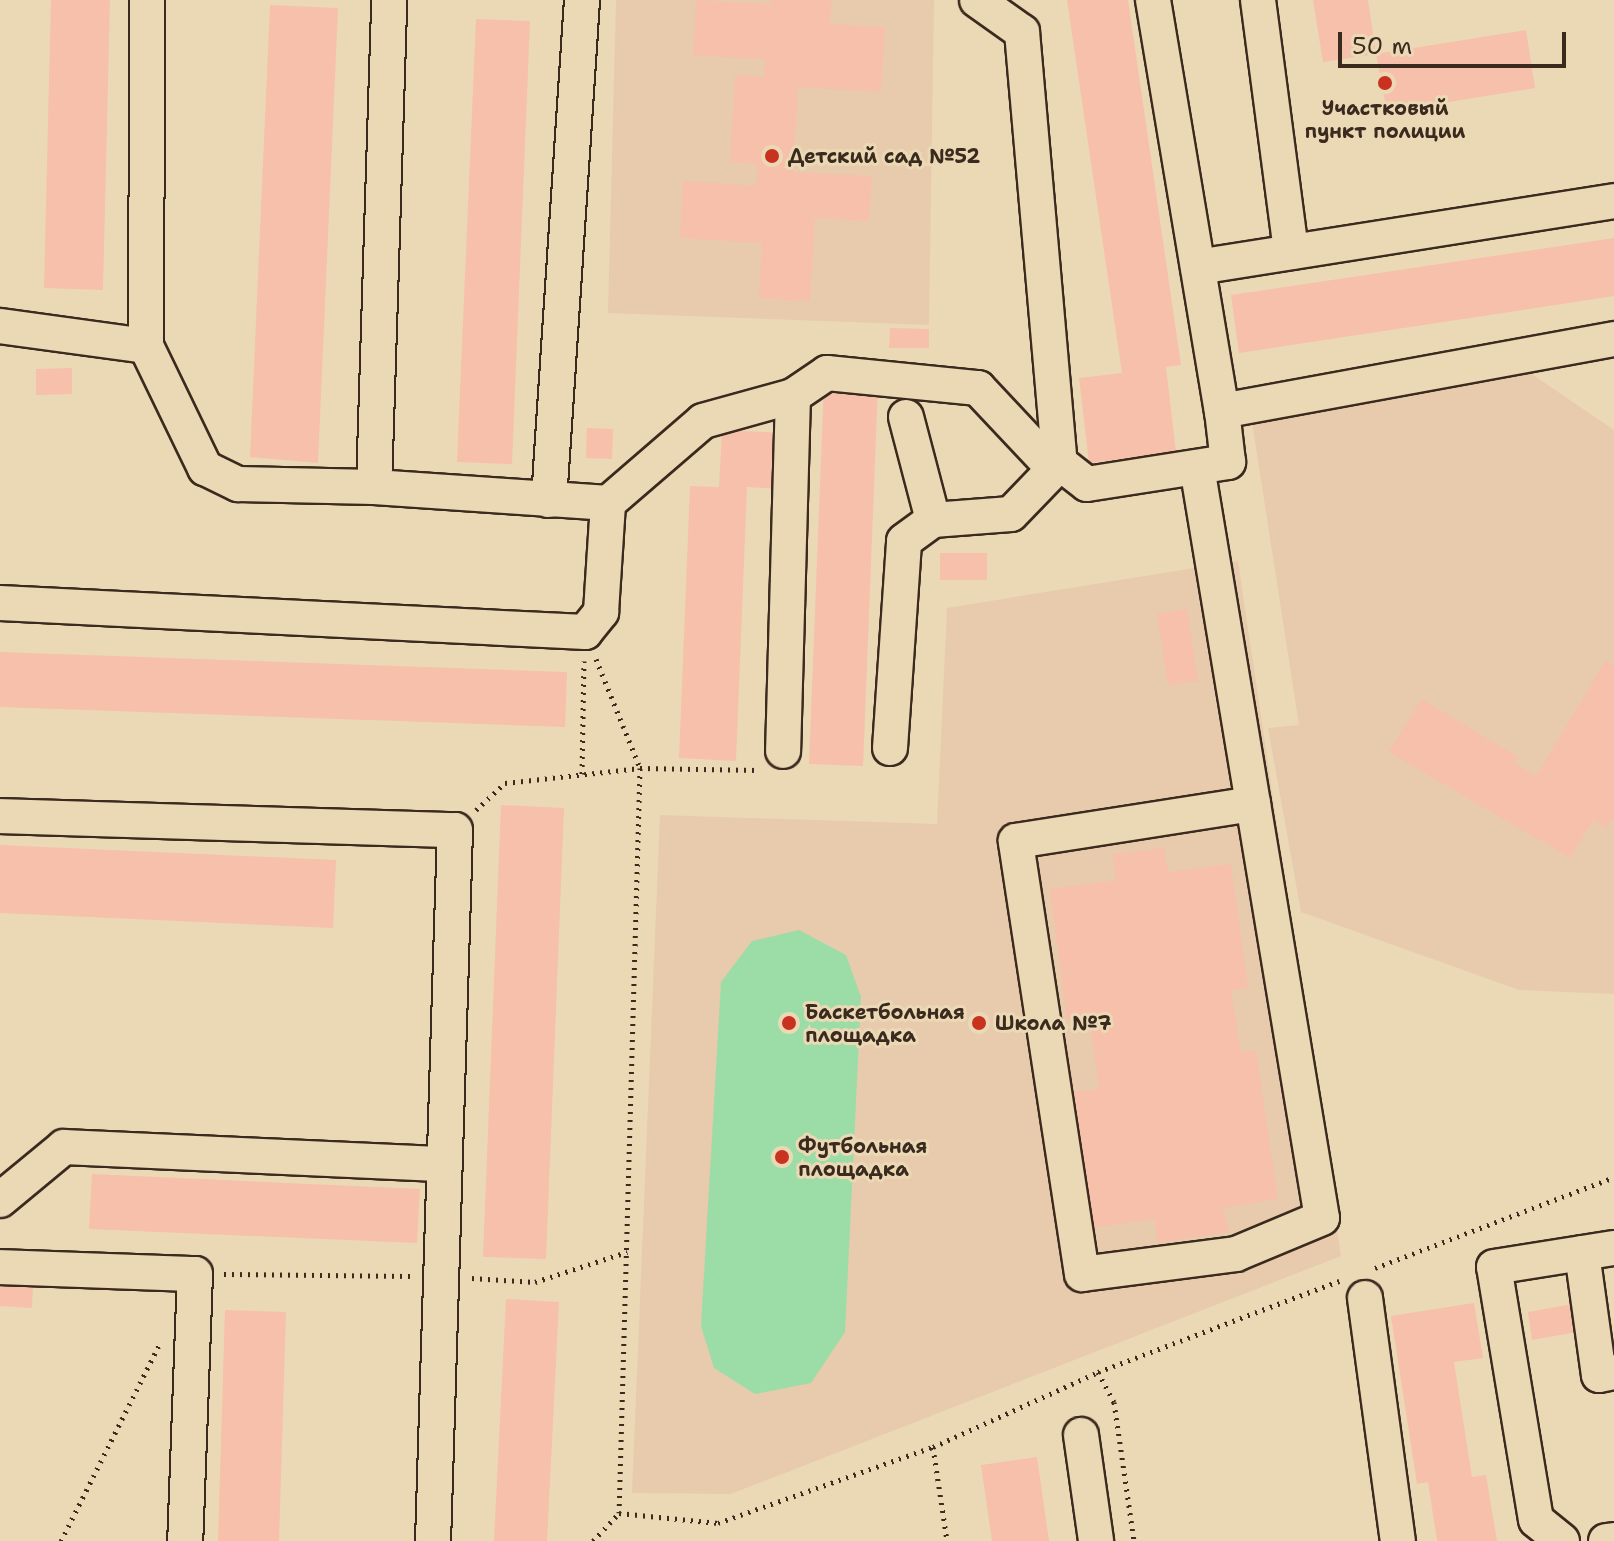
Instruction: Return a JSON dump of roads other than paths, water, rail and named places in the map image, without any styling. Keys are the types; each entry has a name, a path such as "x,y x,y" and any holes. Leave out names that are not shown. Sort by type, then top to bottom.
{"lane":[{"path":"147,0 146,346 205,468 238,484 374,487 608,503 703,421 793,396 827,373 978,388 1057,466 1087,484 1228,462 1153,0"},
{"path":"374,487 389,0"},
{"path":"549,500 582,0"},
{"path":"890,748 904,541 933,520 1011,514 1057,466 1022,32 977,0"},
{"path":"1258,0 1291,252"},
{"path":"1198,267 1614,201"},
{"path":"0,326 146,346"},
{"path":"1222,411 1614,339"},
{"path":"783,751 793,396"},
{"path":"906,417 933,520"},
{"path":"1197,467 1322,1218 1236,1254 1082,1274 1016,841 1253,804"},
{"path":"0,603 585,632 601,612 608,503"},
{"path":"0,816 455,830 433,1541"},
{"path":"0,1200 64,1147 444,1164"},
{"path":"1562,1541 1536,1520 1494,1267 1598,1250 1599,1375 1614,1372"},
{"path":"0,1267 195,1274 185,1541"},
{"path":"1359,1283 1398,1541"},
{"path":"1081,1435 1096,1541"},
{"path":"1606,1541 1614,1540"}],"place":[{"name":"Участковый пункт полиции","path":"1385,83"},
{"name":"Детский сад №52","path":"772,156"},
{"name":"Баскетбольная площадка","path":"789,1023"},
{"name":"Школа №7","path":"979,1023"},
{"name":"Футбольная площадка","path":"782,1157"}]}
